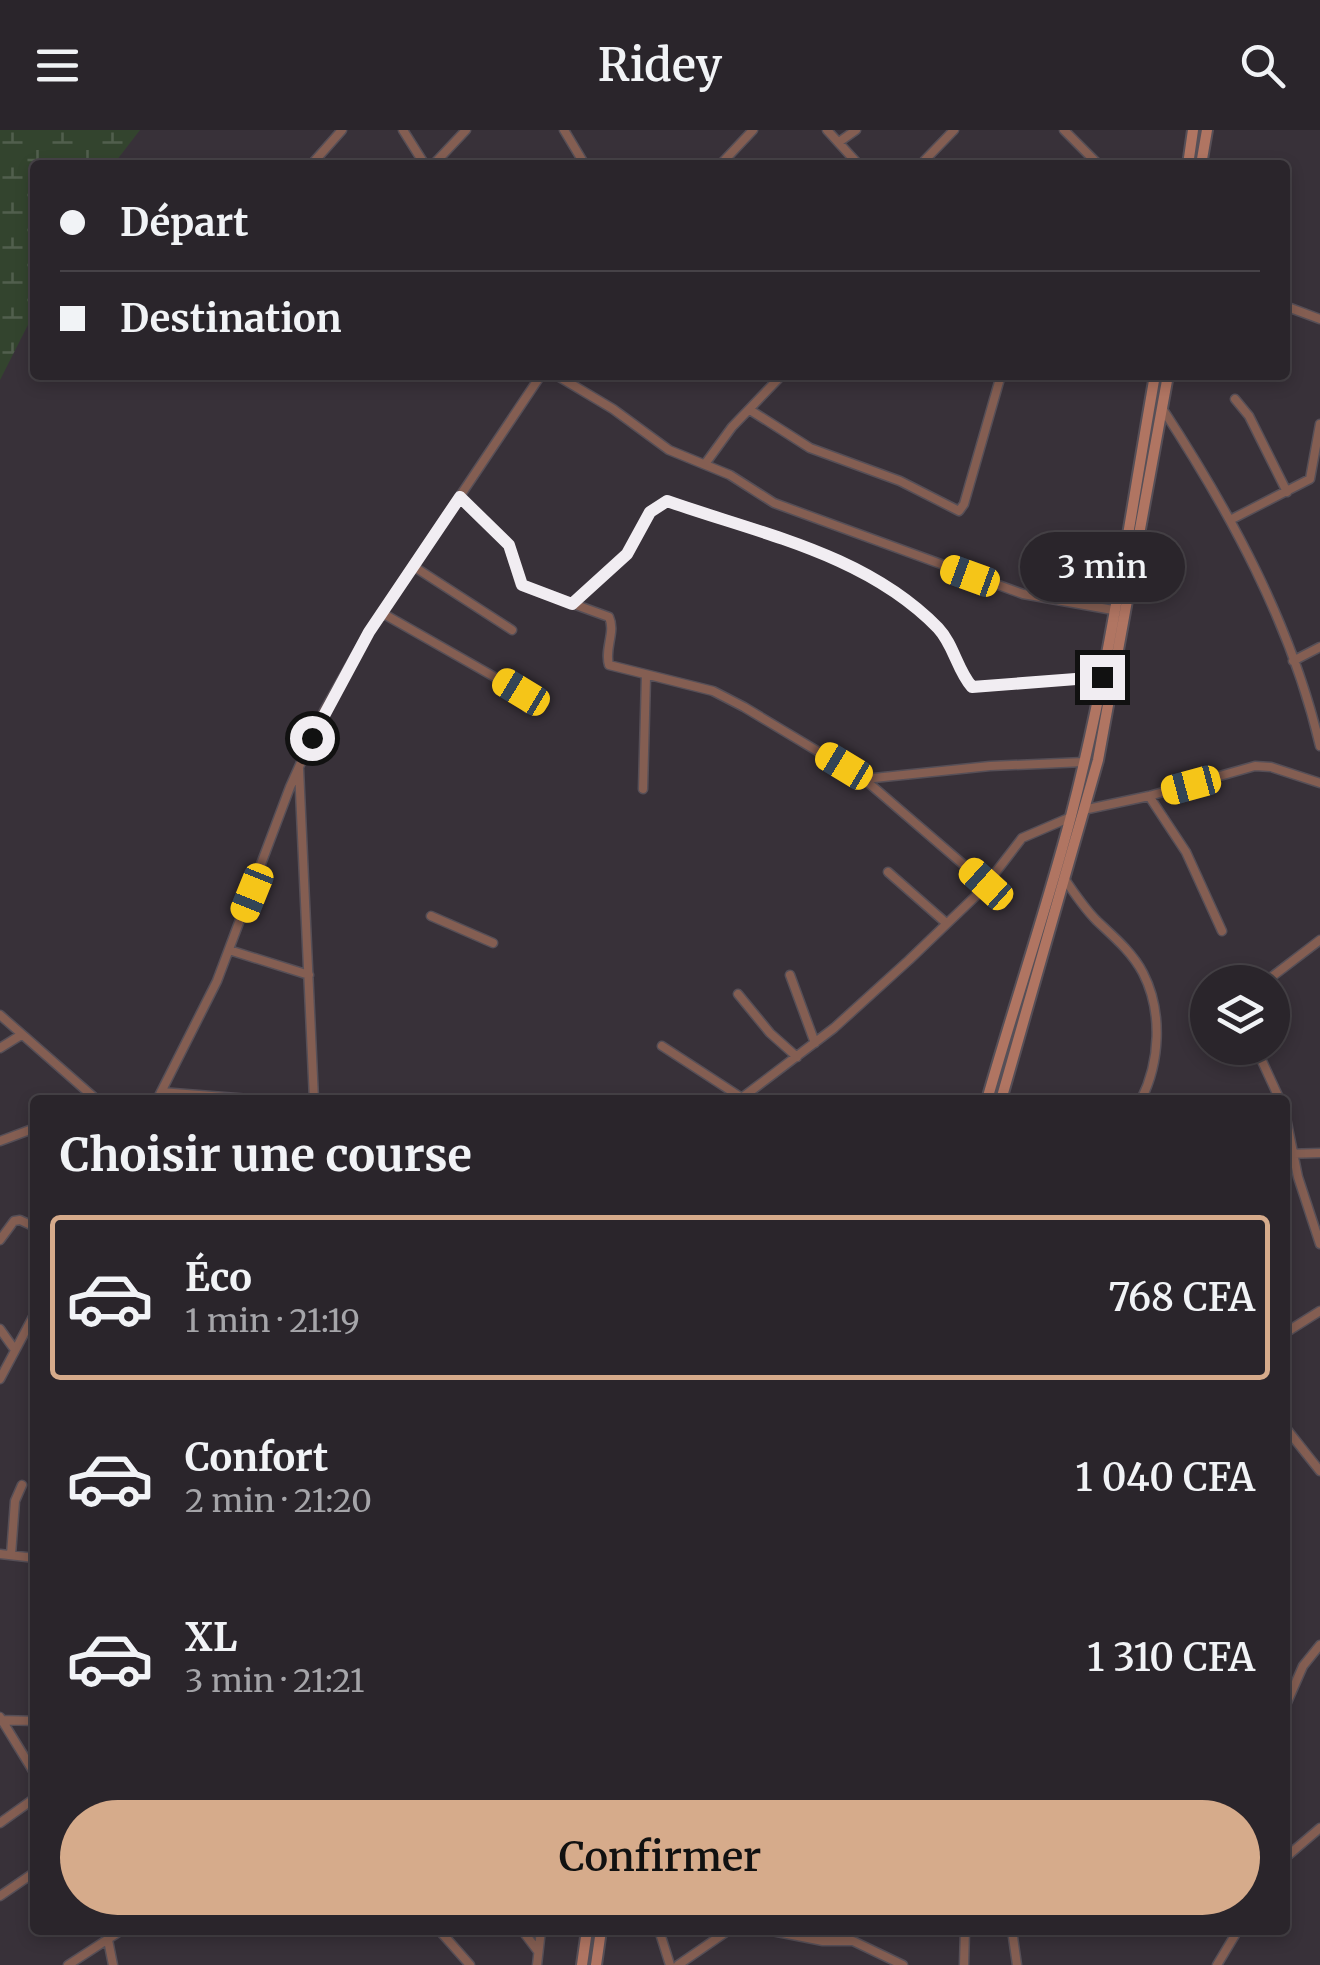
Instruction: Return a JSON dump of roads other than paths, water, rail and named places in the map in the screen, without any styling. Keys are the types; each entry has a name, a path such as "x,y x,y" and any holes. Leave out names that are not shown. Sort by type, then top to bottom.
{"street":[{"path":"315,160 342,130"},
{"path":"403,130 422,160"},
{"path":"438,160 466,130"},
{"path":"564,130 582,160"},
{"path":"725,160 753,130"},
{"path":"827,130 854,160"},
{"path":"839,142 856,130"},
{"path":"925,160 954,130"},
{"path":"1064,130 1094,160"},
{"path":"1189,160 1193,130"},
{"path":"1202,160 1206,130"},
{"path":"1290,308 1320,319"},
{"path":"160,1095 180,1060 229,950 299,765 324,711 382,613 537,380"},
{"path":"564,380 669,450 730,475 774,503 1007,589 1113,610"},
{"path":"705,464 777,380"},
{"path":"750,410 810,448 900,481 960,511 999,380"},
{"path":"988,1095 1084,762 1151,380"},
{"path":"1002,1095 1086,808 1167,380"},
{"path":"1235,399 1249,416 1287,492"},
{"path":"1162,408 1232,519 1293,661 1320,746"},
{"path":"1232,519 1310,479 1320,424"},
{"path":"460,497 509,545 522,585 612,621 609,665 713,691 732,700 864,779 986,884"},
{"path":"572,604 627,554 650,512 667,501 854,567 909,603 939,629 972,687 1102,677"},
{"path":"413,566 512,630"},
{"path":"382,613 521,692 527,708"},
{"path":"1293,661 1320,647"},
{"path":"643,790 646,677"},
{"path":"864,779 990,766 1084,762"},
{"path":"299,765 314,1095"},
{"path":"745,1095 815,1043 909,960 986,884 1022,838 1086,808 1150,796 1256,766 1320,783"},
{"path":"1150,796 1186,852 1222,932"},
{"path":"888,872 945,922"},
{"path":"1064,878 1143,972 1158,1044 1143,1095"},
{"path":"431,916 493,943"},
{"path":"1287,965 1320,940"},
{"path":"229,950 309,975"},
{"path":"790,975 815,1043"},
{"path":"738,994 770,1033 797,1057"},
{"path":"0,1014 87,1095"},
{"path":"0,1048 21,1035"},
{"path":"662,1046 734,1095"},
{"path":"1264,1065 1278,1095"},
{"path":"0,1141 30,1130"},
{"path":"1320,1154 1290,1154 1320,1244"},
{"path":"0,1240 14,1221 30,1225"},
{"path":"1290,1330 1320,1311"},
{"path":"0,1380 30,1322"},
{"path":"0,1329 15,1350"},
{"path":"1290,1433 1320,1470"},
{"path":"11,1556 13,1515 22,1484"},
{"path":"0,1554 30,1558"},
{"path":"1290,1696 1303,1666 1320,1644"},
{"path":"1,1719 30,1721"},
{"path":"1,1719 30,1766"},
{"path":"0,1744 10,1736"},
{"path":"0,1823 30,1802"},
{"path":"1290,1854 1320,1828"},
{"path":"0,1896 30,1875"},
{"path":"68,1965 107,1935"},
{"path":"108,1935 113,1965"},
{"path":"443,1935 470,1965"},
{"path":"526,1935 538,1951"},
{"path":"537,1965 540,1935"},
{"path":"582,1965 586,1935"},
{"path":"596,1965 600,1935"},
{"path":"661,1935 670,1965"},
{"path":"678,1965 722,1935"},
{"path":"792,1935 842,1940 903,1965"},
{"path":"842,1940 844,1935"},
{"path":"964,1965 965,1935"},
{"path":"1013,1935 1018,1965"},
{"path":"1217,1965 1235,1935"}]}
